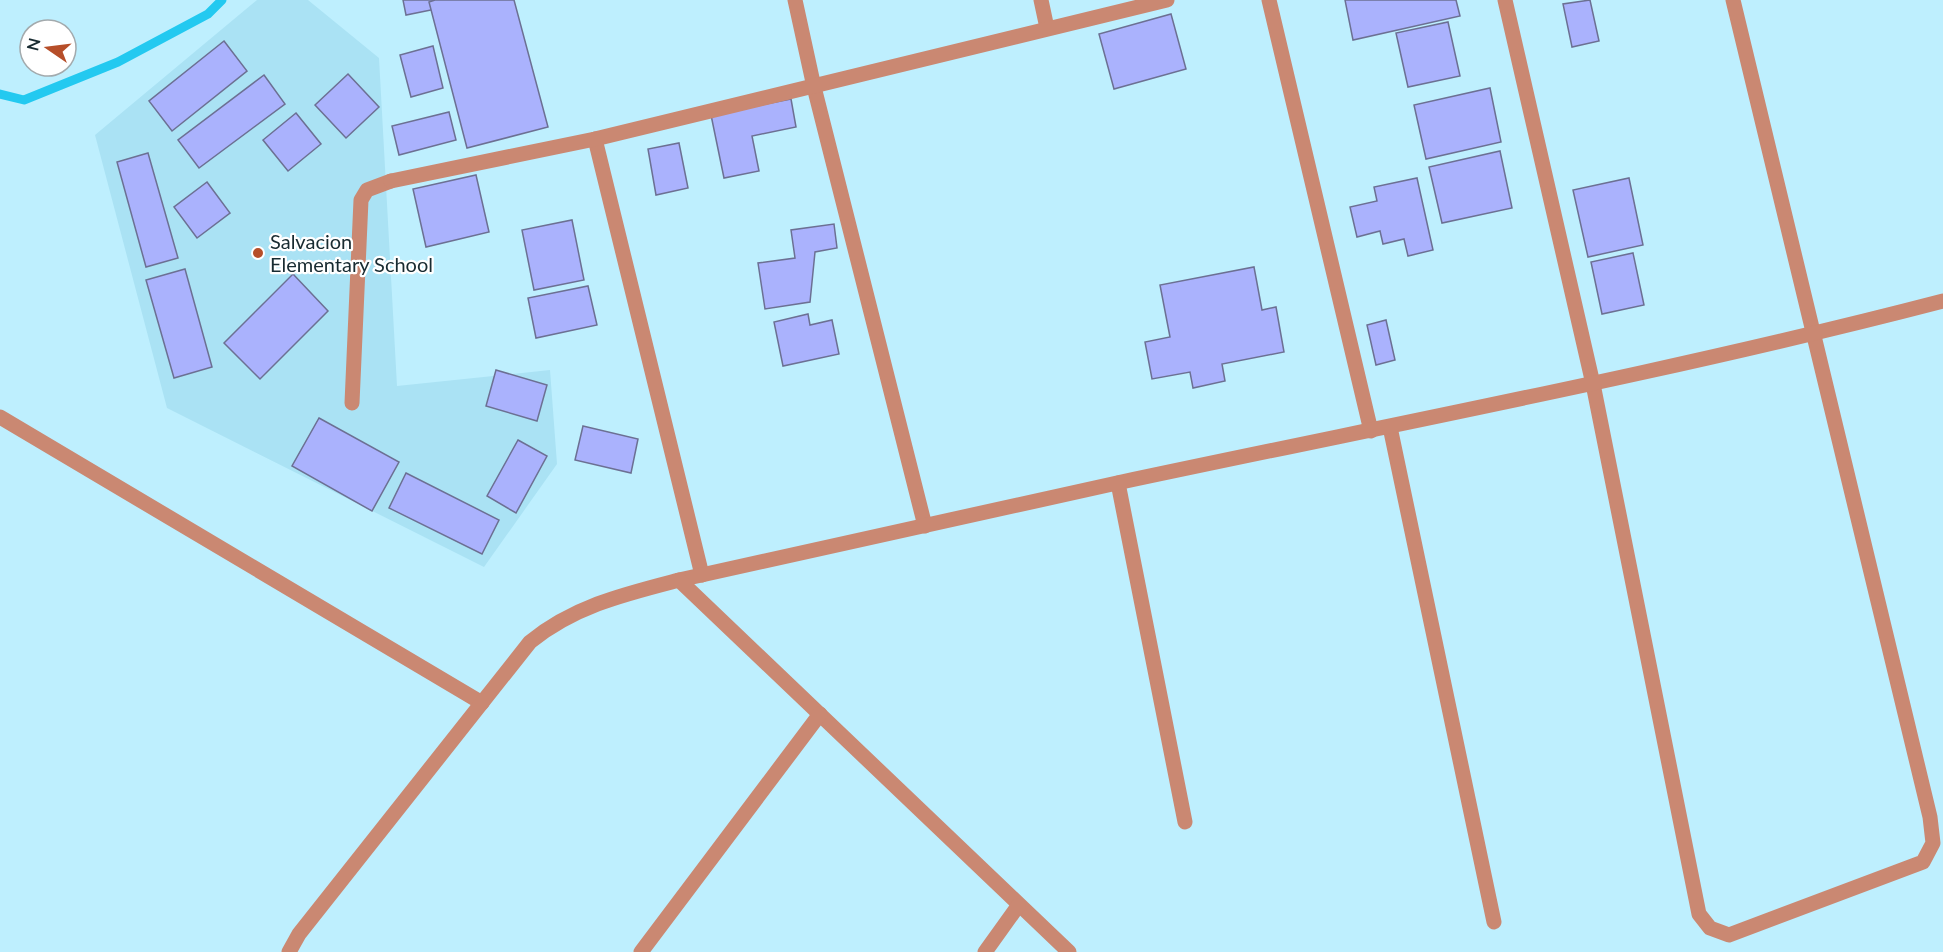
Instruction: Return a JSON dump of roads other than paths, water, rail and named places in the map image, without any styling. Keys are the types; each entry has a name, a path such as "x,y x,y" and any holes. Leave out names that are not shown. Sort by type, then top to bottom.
{"street":[{"path":"795,0 814,87 925,526"},
{"path":"1041,0 1047,28"},
{"path":"352,403 361,200 367,190 391,181 595,140 1167,0"},
{"path":"1269,0 1371,431"},
{"path":"1505,0 1593,384 1698,914 1710,928 1729,935 1923,862 1933,843 1930,817 1733,0"},
{"path":"595,140 702,575"},
{"path":"289,952 299,934 530,642 549,627 608,598 679,580 1118,483 1593,384 1812,335 1943,301"},
{"path":"0,417 482,703"},
{"path":"1390,427 1494,922"},
{"path":"1118,483 1185,822"},
{"path":"679,580 1018,906 1069,952"},
{"path":"641,952 820,714"},
{"path":"985,952 1018,906"}],"waterway":[{"path":"0,94 24,100 118,62 208,14 222,0"}],"place":[{"name":"Salvacion Elementary School","path":"258,253"}]}
